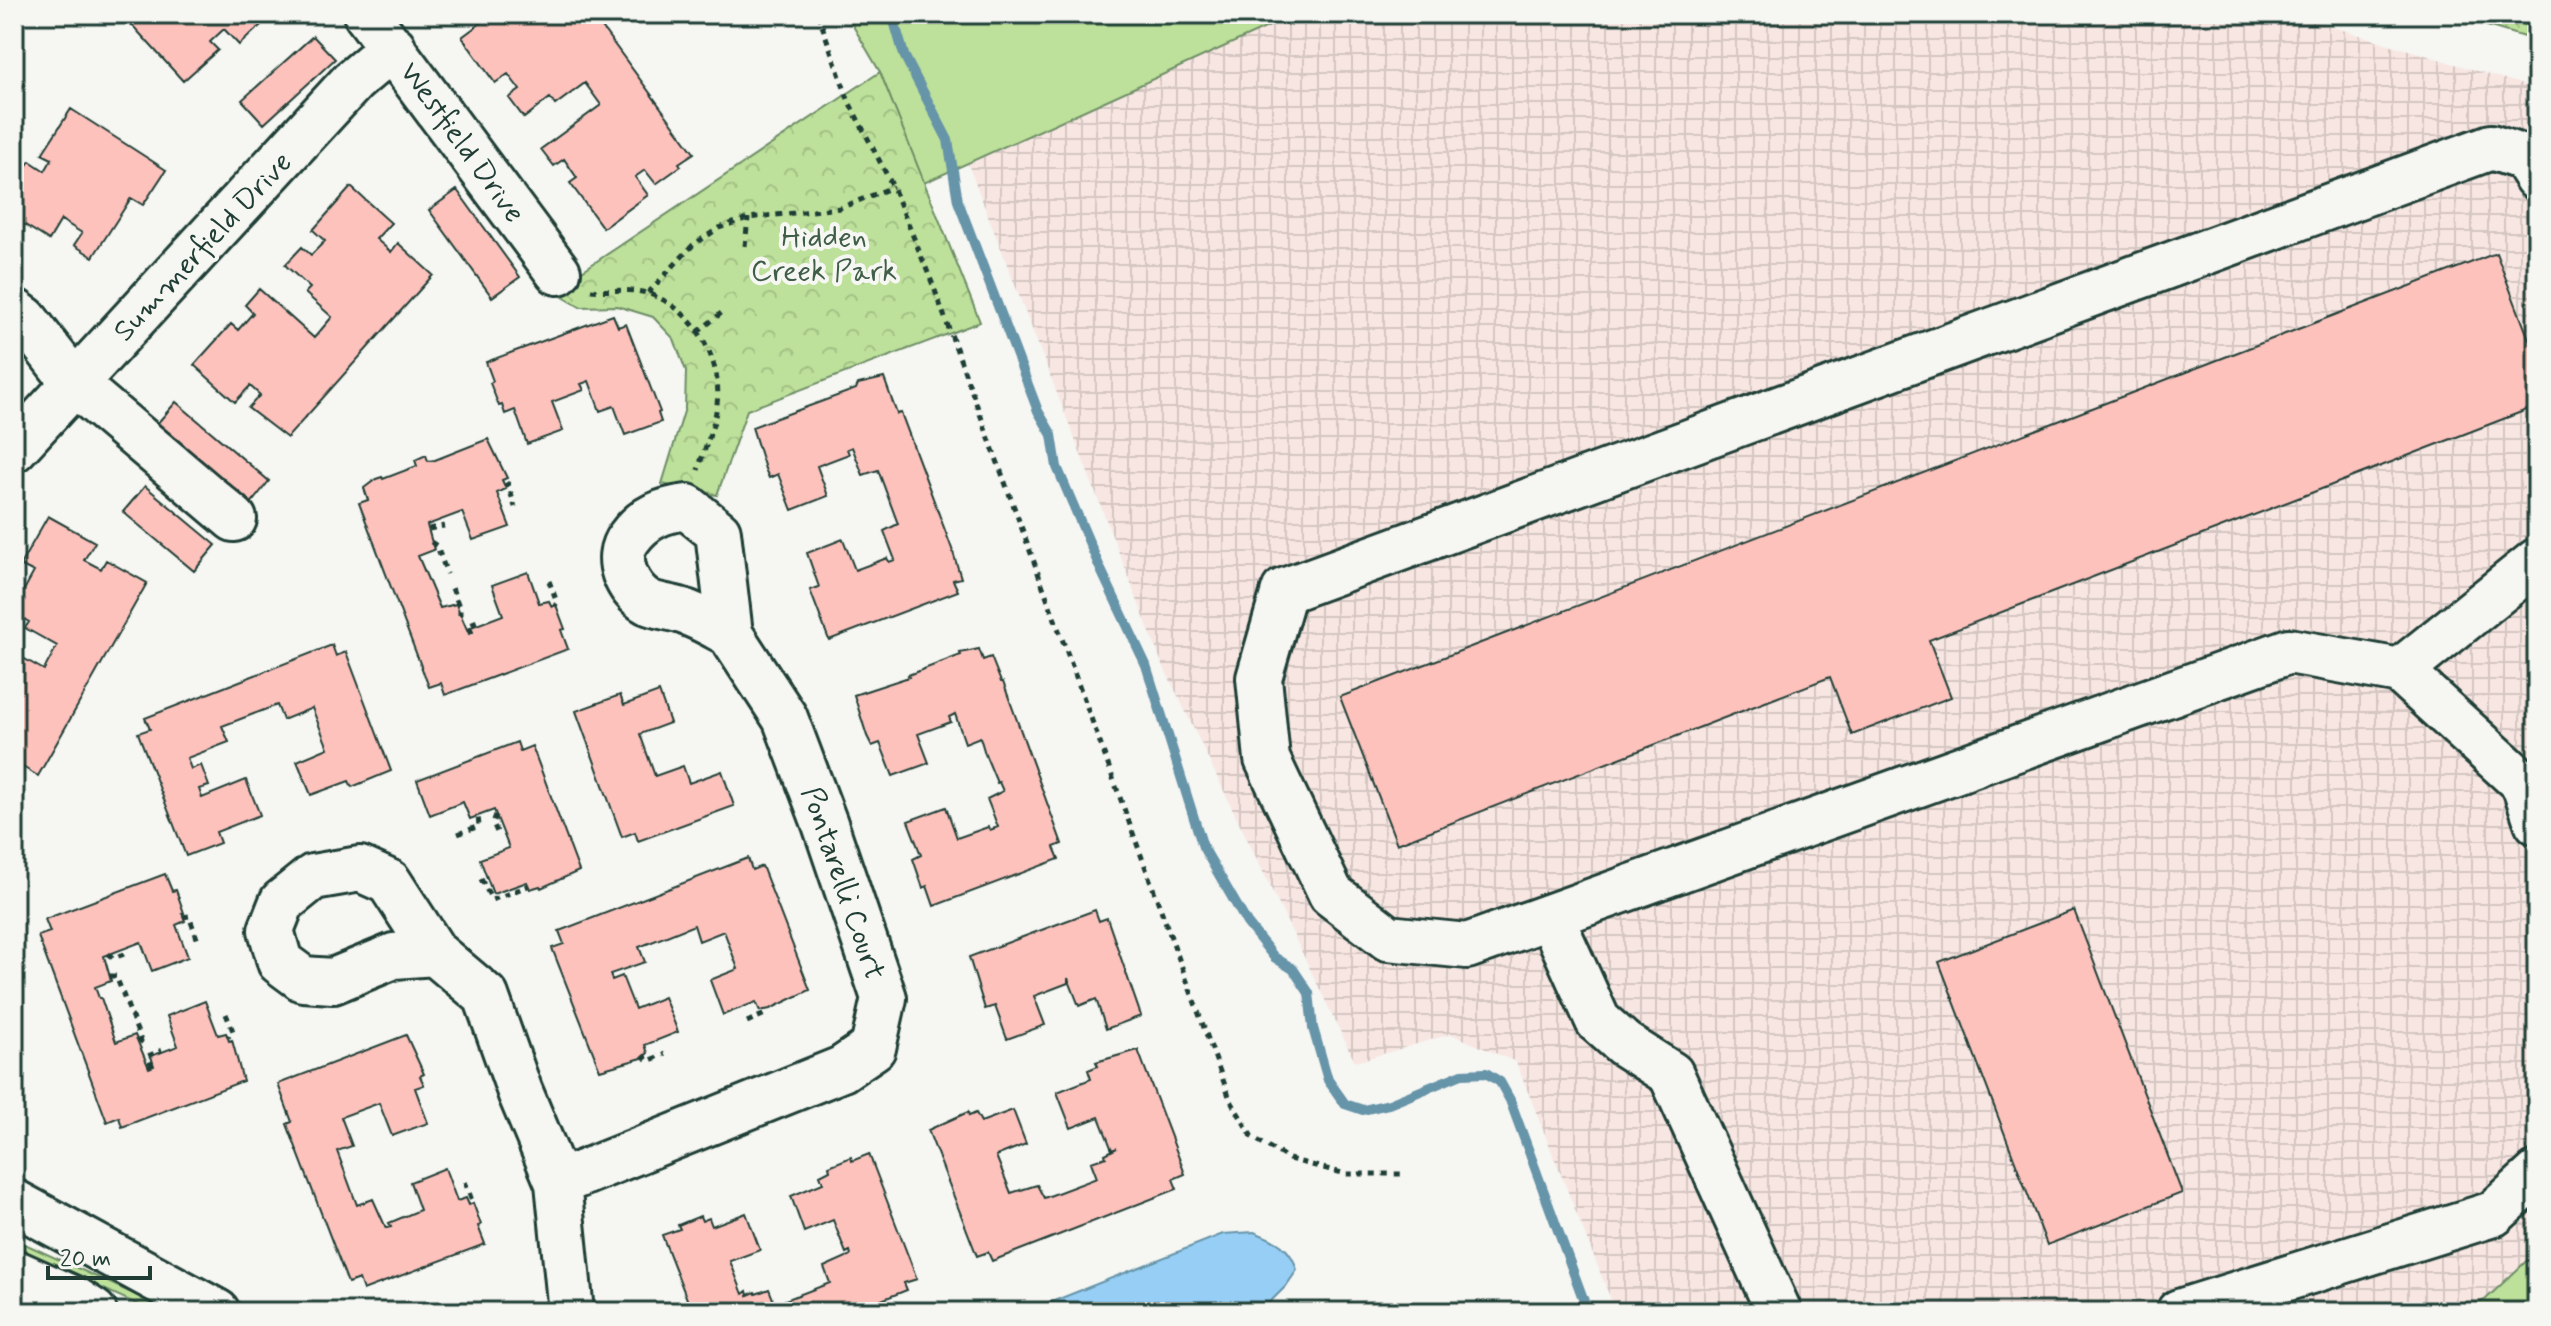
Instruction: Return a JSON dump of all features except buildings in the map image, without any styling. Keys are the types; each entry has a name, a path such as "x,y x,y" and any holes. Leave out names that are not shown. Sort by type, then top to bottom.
{"street":[{"name":"Westfield Drive","path":"380,30 558,272"},
{"name":"Summerfield Drive","path":"14,449 359,75 380,30"},
{"path":"2534,791 2400,671 2289,651 1467,946 1388,938 1331,894 1267,759 1259,678 1284,591 2491,147 2524,158 2537,178"},
{"path":"14,311 25,319 75,384 234,519"},
{"path":"2400,671 2537,561"},
{"name":"Pontarelli Court","path":"558,1183 842,1069 873,1048 884,998 825,824 785,718 730,634"},
{"path":"1551,917 1598,1021 1624,1044 1671,1074 1779,1312"},
{"path":"435,953 486,996 520,1092 558,1183 563,1303"},
{"path":"2179,1312 2493,1214 2537,1174"},
{"path":"14,1202 217,1312"},
{"path":"14,1272 74,1299 94,1312"}],"path":[{"path":"818,14 849,102 893,187 933,285 1230,1099 1252,1137 1289,1159 1346,1174 1404,1174"},
{"path":"648,293 693,245 719,228 748,218 840,208 893,187"},
{"path":"745,246 748,218"},
{"path":"558,272 578,289 648,293 685,317 705,340 715,374 717,404 695,482"},
{"path":"698,332 725,310"},
{"path":"505,486 508,484 515,507"},
{"path":"429,529 444,526"},
{"path":"431,542 437,546 447,574"},
{"path":"549,581 557,602 555,606"},
{"path":"452,588 460,615"},
{"path":"471,633 468,625 480,620"},
{"path":"496,815 493,823 497,832"},
{"path":"458,834 479,826 478,816"},
{"path":"481,879 492,900 528,886"},
{"path":"183,917 189,916 198,941"},
{"path":"108,954 113,958 127,953"},
{"path":"110,976 116,976 129,1006 141,1041 138,1044"},
{"path":"747,1022 762,1016 765,1009"},
{"path":"226,1014 233,1031 228,1037"},
{"path":"152,1067 148,1056 162,1050"},
{"path":"643,1055 648,1061 665,1054"},
{"path":"465,1182 473,1203"}],"shaded area":[{"path":"1296,14 2290,14 2537,89 2537,1251 2485,1300 2453,1312 1616,1312 1516,1062 1451,1034 1355,1062 1161,661 968,164"}],"green space":[{"path":"846,14 1296,14 924,183 880,72"},
{"path":"2447,14 2517,14 2534,40"},
{"name":"Hidden Creek Park","path":"880,72 980,322 747,410 717,495 662,484 685,408 686,371 674,339 653,317 617,306 580,307 555,292"},
{"path":"14,1239 173,1312 154,1312 14,1248"},
{"path":"2537,1251 2537,1312 2453,1312 2485,1300"}],"water":[{"path":"1254,1232 1281,1245 1291,1255 1297,1270 1260,1312 1026,1312 1223,1234"}],"waterway":[{"path":"892,14 904,55 948,140 958,201 1038,411 1052,435 1057,467 1146,665 1203,847 1247,923 1274,957 1293,969 1309,993 1313,1028 1328,1080 1345,1104 1363,1110 1389,1104 1462,1074 1486,1073 1500,1082 1510,1100 1588,1312"}]}
